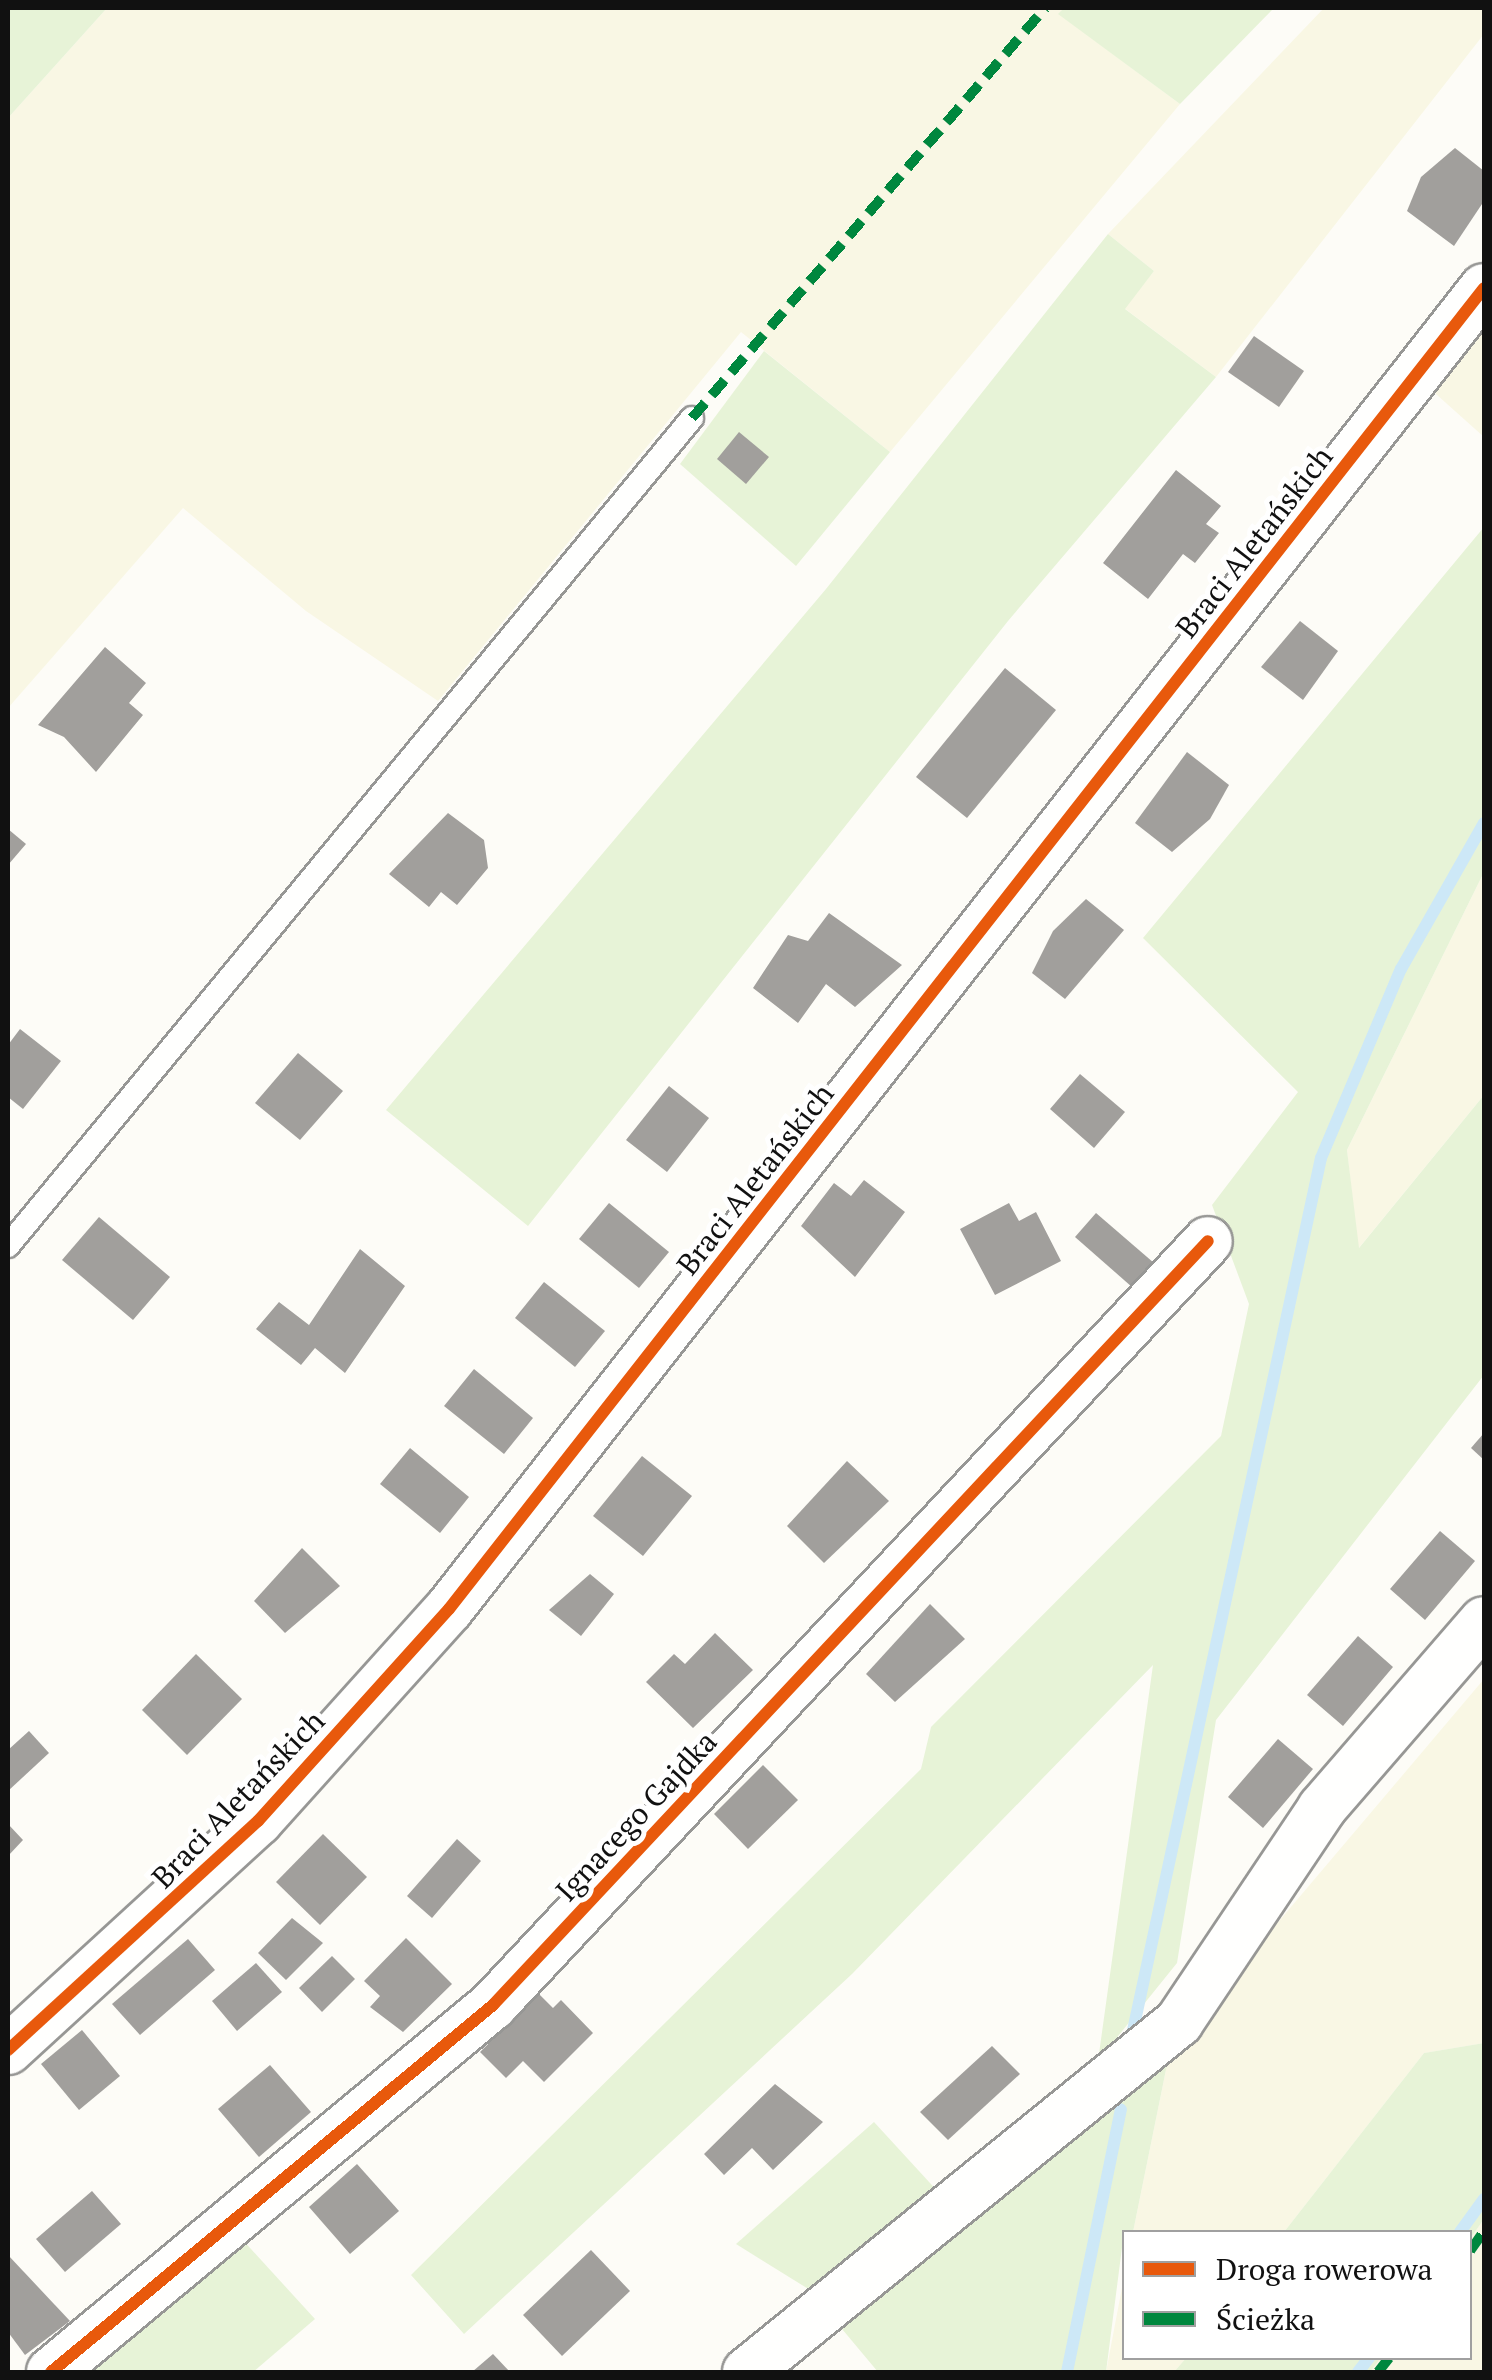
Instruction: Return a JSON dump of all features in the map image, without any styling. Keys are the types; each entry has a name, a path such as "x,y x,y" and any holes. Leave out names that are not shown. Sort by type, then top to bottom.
{"street":[{"name":"Braci Aletańskich","path":"8,2050 258,1821 449,1609 1484,288"},
{"name":"Ignacego Gajdka","path":"51,2372 493,2005 1208,1241"},
{"path":"747,2372 1179,2022 1322,1808 1484,1621"}],"lane":[{"path":"8,1246 692,418"}],"shaded area":[{"path":"107,8 1064,8 1059,14 1180,104 890,452 741,332 438,701 306,611 183,508 8,708 8,118"},
{"path":"1324,8 1484,8 1484,34 1216,377 1124,308 1154,271 1108,234"},
{"path":"1484,311 1484,437 1427,386"},
{"path":"1484,872 1484,1095 1358,1249 1347,1150"},
{"path":"1484,1679 1484,2043 1424,2053 1286,2230 1133,2230 1170,2050"},
{"path":"1484,2219 1484,2372 1370,2372 1379,2360 1472,2360 1472,2236"},
{"path":"1122,2288 1122,2360 1184,2360 1174,2372 1106,2372"}],"green space":[{"path":"8,8 107,8 8,118"},
{"path":"1064,8 1274,8 1180,104 1058,14"},
{"path":"1108,234 1154,271 1125,309 1216,377 1008,621 528,1226 386,1110 826,589"},
{"path":"764,351 890,452 796,566 680,464"},
{"path":"1484,527 1484,872 1347,1150 1359,1248 1484,1095 1484,1375 1216,1720 1177,1963 1098,2061 1153,1665 852,1974 464,2334 411,2275 921,1769 931,1727 1221,1436 1249,1304 1212,1205 1298,1092 1143,938"},
{"path":"1484,2043 1484,2219 1472,2236 1472,2230 1286,2230 1424,2053"},
{"path":"1170,2050 1133,2230 1122,2230 1106,2372 878,2372 832,2317"},
{"path":"874,2122 941,2195 810,2290 736,2244"},
{"path":"240,2237 315,2319 253,2372 76,2372"},
{"path":"1184,2360 1379,2360 1370,2372 1174,2372"}],"building":[{"path":"1455,148 1484,171 1484,201 1454,246 1407,211 1421,177"},
{"path":"1254,336 1304,371 1279,407 1228,372"},
{"path":"739,432 769,457 746,484 717,459"},
{"path":"1176,470 1221,506 1206,524 1219,533 1195,563 1183,554 1148,599 1103,563"},
{"path":"1300,621 1338,651 1303,700 1261,667"},
{"path":"105,647 146,683 129,703 143,715 96,772 64,737 38,725"},
{"path":"1005,668 1056,710 967,818 916,777"},
{"path":"1187,752 1229,785 1210,819 1172,852 1135,823"},
{"path":"448,813 484,840 488,868 457,905 441,892 429,907 389,874"},
{"path":"8,829 26,844 8,865"},
{"path":"1086,899 1124,930 1065,999 1032,973 1053,931"},
{"path":"829,913 902,965 855,1007 826,984 798,1023 753,988 788,935 808,941"},
{"path":"20,1029 61,1061 23,1109 8,1097 8,1045"},
{"path":"298,1053 343,1091 300,1140 255,1103"},
{"path":"1080,1074 1125,1112 1094,1148 1050,1109"},
{"path":"669,1086 709,1118 667,1172 626,1140"},
{"path":"864,1180 905,1212 855,1277 801,1226 834,1183 851,1196"},
{"path":"609,1203 669,1252 639,1288 579,1239"},
{"path":"1009,1203 1019,1221 1036,1212 1061,1261 995,1295 960,1229"},
{"path":"1096,1213 1154,1263 1132,1287 1075,1237"},
{"path":"99,1217 170,1277 133,1320 62,1260"},
{"path":"360,1249 405,1286 345,1373 315,1348 301,1365 256,1329 279,1302 309,1325"},
{"path":"544,1282 605,1331 575,1367 515,1318"},
{"path":"474,1369 533,1418 504,1454 444,1406"},
{"path":"1484,1433 1484,1460 1471,1448"},
{"path":"410,1448 469,1497 440,1533 380,1484"},
{"path":"642,1456 692,1496 643,1556 593,1516"},
{"path":"847,1461 889,1501 824,1563 787,1526"},
{"path":"1440,1531 1475,1561 1425,1620 1390,1589"},
{"path":"302,1548 340,1586 285,1633 254,1601"},
{"path":"590,1574 614,1594 581,1636 549,1610"},
{"path":"930,1604 965,1639 895,1702 866,1674"},
{"path":"715,1633 753,1670 693,1728 646,1682 674,1654 685,1664"},
{"path":"1358,1636 1393,1667 1343,1726 1307,1695"},
{"path":"196,1654 242,1699 187,1755 142,1710"},
{"path":"29,1731 49,1753 8,1791 8,1750"},
{"path":"1278,1739 1313,1769 1263,1828 1228,1797"},
{"path":"763,1765 798,1800 748,1849 714,1814"},
{"path":"8,1824 23,1840 8,1856"},
{"path":"323,1834 367,1877 320,1925 276,1882"},
{"path":"457,1839 481,1861 432,1918 407,1896"},
{"path":"292,1918 323,1943 286,1980 258,1953"},
{"path":"406,1938 452,1984 403,2032 370,2007 380,1996 364,1981"},
{"path":"188,1939 215,1970 140,2035 112,2004"},
{"path":"332,1956 355,1979 322,2012 299,1988"},
{"path":"256,1963 282,1992 237,2031 212,2001"},
{"path":"539,1994 553,2008 561,2000 593,2033 544,2082 523,2061 506,2078 480,2052"},
{"path":"82,2030 120,2076 79,2110 41,2064"},
{"path":"992,2046 1020,2074 948,2140 920,2112"},
{"path":"270,2065 311,2112 259,2157 218,2109"},
{"path":"775,2084 823,2122 773,2170 752,2148 724,2175 704,2154"},
{"path":"357,2164 399,2211 350,2254 309,2207"},
{"path":"92,2191 121,2224 65,2272 36,2239"},
{"path":"591,2250 630,2291 562,2356 523,2315"},
{"path":"8,2255 70,2321 25,2355 8,2332"},
{"path":"493,2354 510,2372 472,2372"}],"waterway":[{"path":"1132,2035 1321,1158 1401,969 1484,823"},
{"path":"1067,2372 1121,2110"},
{"path":"1461,2230 1484,2199"},
{"path":"1358,2372 1367,2360"}],"marked path":[{"path":"692,418 1045,8"},
{"path":"1472,2248 1484,2231"},
{"path":"1378,2372 1387,2360"}],"cycle path":[{"path":"8,2050 258,1821 449,1609 1484,288"},
{"path":"51,2372 493,2005 1208,1241"}]}
